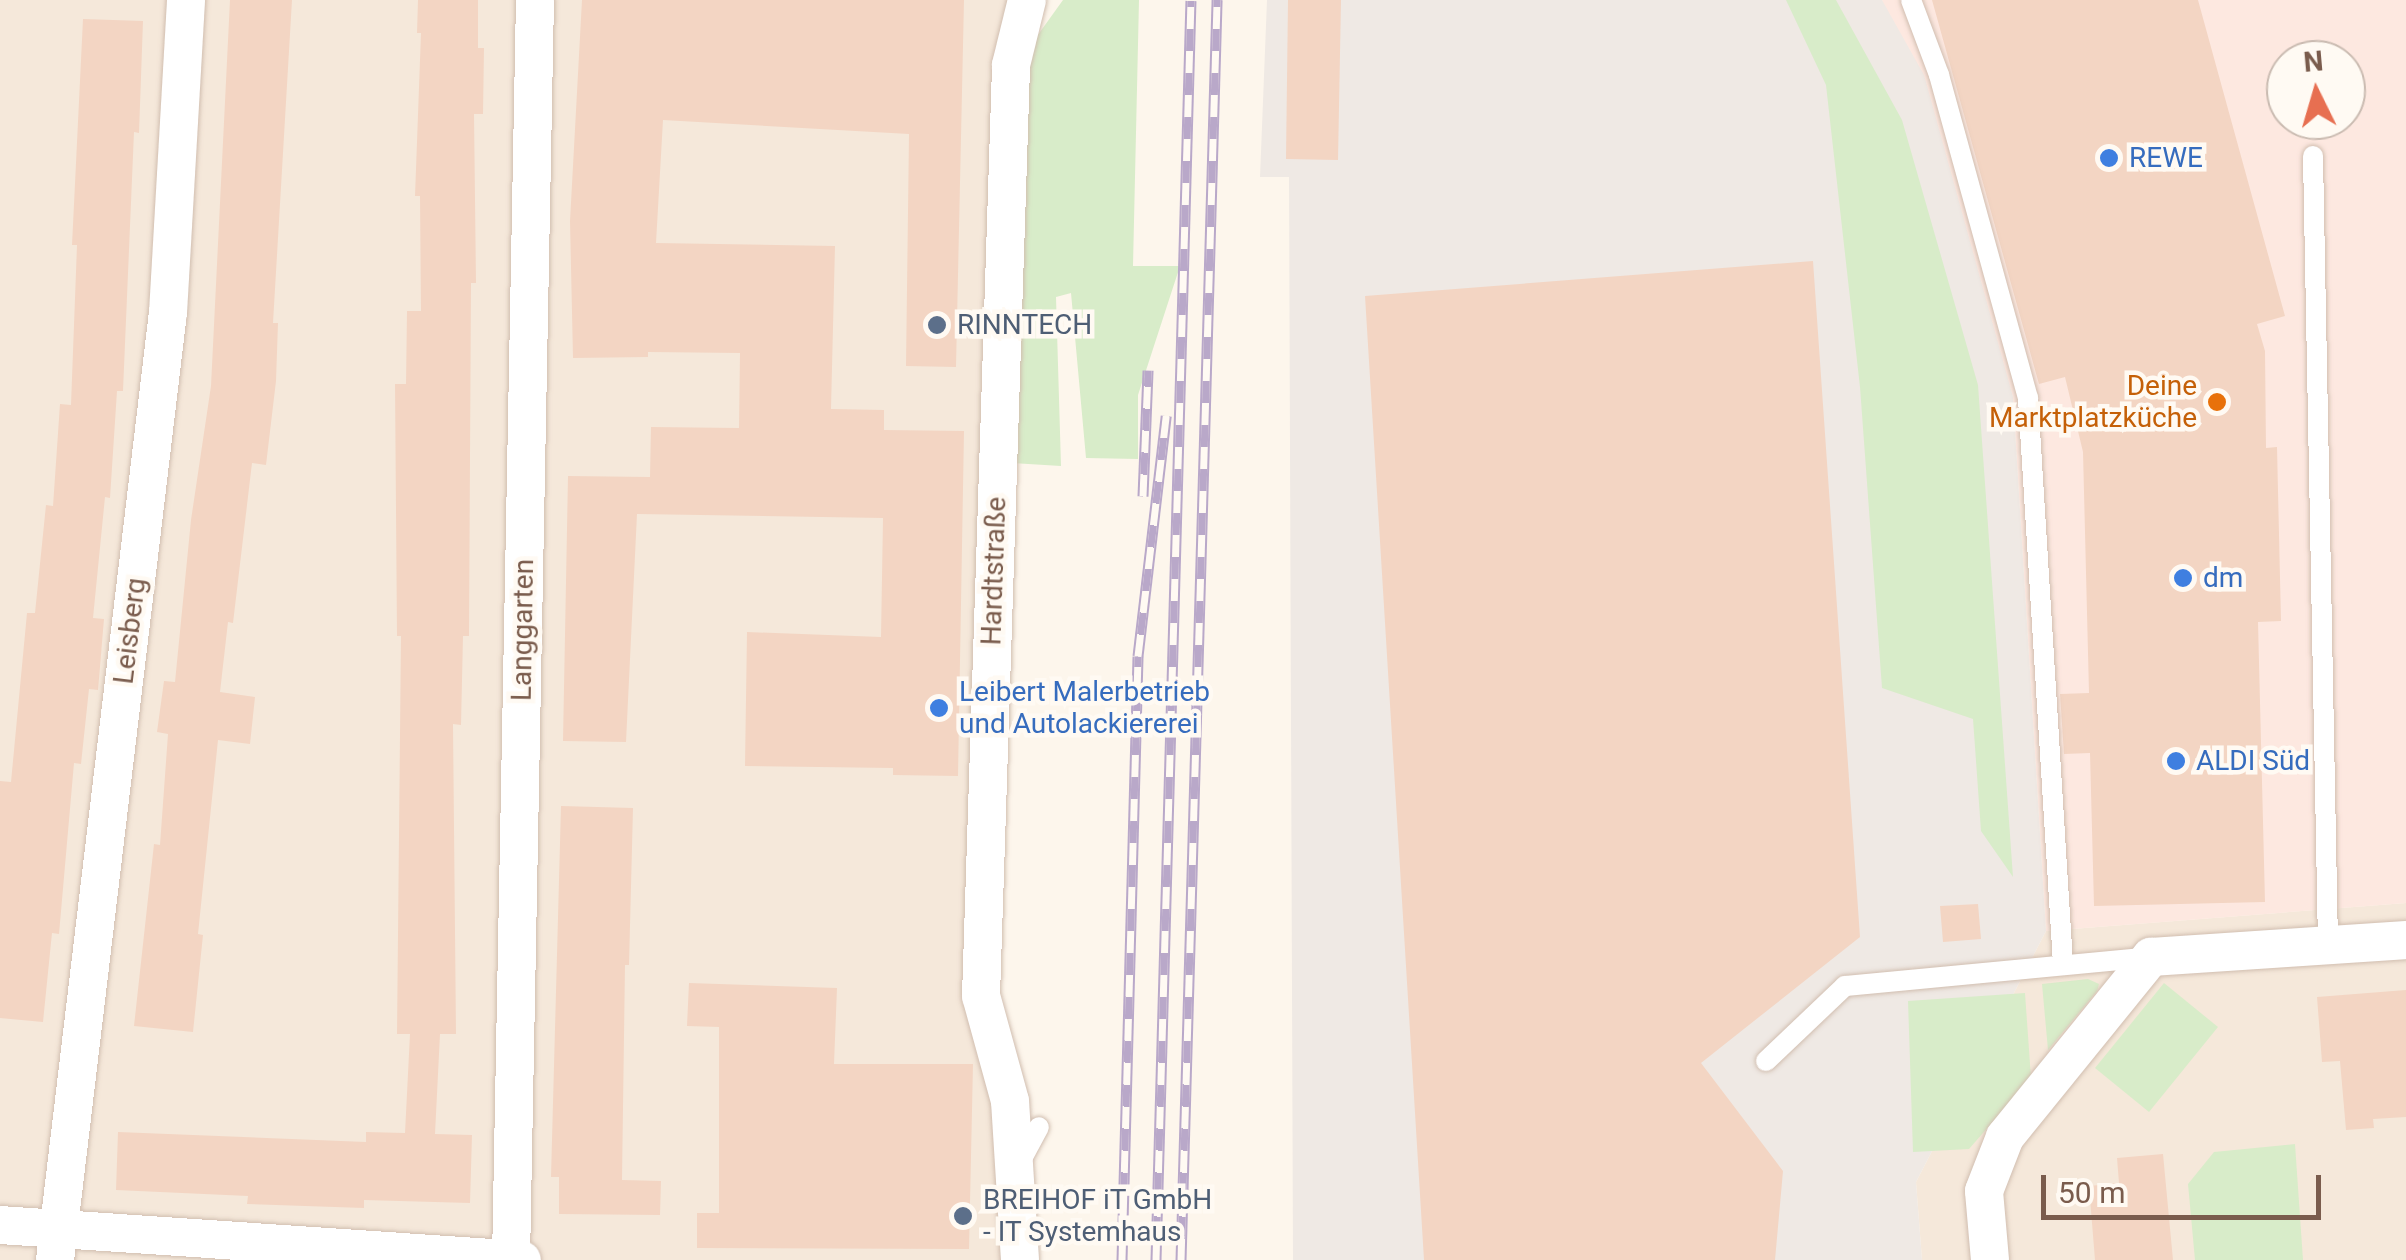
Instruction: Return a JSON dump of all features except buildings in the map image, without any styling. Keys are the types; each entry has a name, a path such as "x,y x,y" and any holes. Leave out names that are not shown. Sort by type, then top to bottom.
{"street":[{"name":"Leisberg","path":"56,1244 168,313 186,0"},
{"name":"Langgarten","path":"511,1260 535,0"},
{"name":"Hardtstraße","path":"1020,1260 1010,1101 980,996 1011,65 1028,0"},
{"path":"1990,1260 1984,1191 2005,1137 2151,957 2406,940"},
{"path":"0,1224 56,1244 522,1260"}],"lane":[{"path":"1911,0 1939,75 2028,398 2063,963"},
{"path":"2314,156 2328,945"},
{"path":"1766,1061 1844,986 2151,957"},
{"path":"1012,1176 1040,1127"}],"shaded area":[{"path":"0,0 1023,0 981,996 1012,1260 0,1260"},
{"path":"1267,0 1882,0 1924,75 2013,397 2046,931 1916,1182 1922,1260 1293,1260 1289,177 1260,177"},
{"path":"1882,0 2406,0 2406,903 2046,931 2013,397"},
{"path":"2406,903 2406,1260 1922,1260 1916,1182 2046,931"}],"green space":[{"path":"1063,0 1139,0 1133,266 1180,266 1138,395 1138,459 1086,458 1071,293 1056,297 1061,466 1011,463 1017,64"},
{"path":"1786,0 1836,0 1902,120 1978,385 2013,877 1981,831 1973,719 1882,688 1860,387 1826,85"},
{"path":"2088,979 2099,984 2097,991 2048,1050 2042,984"},
{"path":"2164,983 2218,1027 2149,1112 2095,1068"},
{"path":"2025,993 2031,1078 1969,1149 1913,1152 1908,1001"},
{"path":"2295,1144 2303,1260 2195,1260 2188,1184 2214,1152"}],"railway":[{"path":"1156,1260 1191,0"},
{"path":"1181,1260 1217,0"},
{"path":"1143,496 1148,370"},
{"path":"1122,1260 1138,656 1166,416"}],"place":[{"name":"REWE","path":"2109,158"},
{"name":"RINNTECH","path":"937,325"},
{"name":"Deine Marktplatzküche","path":"2217,402"},
{"name":"dm","path":"2183,578"},
{"name":"Leibert Malerbetrieb und Autolackiererei","path":"939,708"},
{"name":"ALDI Süd","path":"2176,761"},
{"name":"BREIHOF iT GmbH - IT Systemhaus","path":"963,1216"}]}
